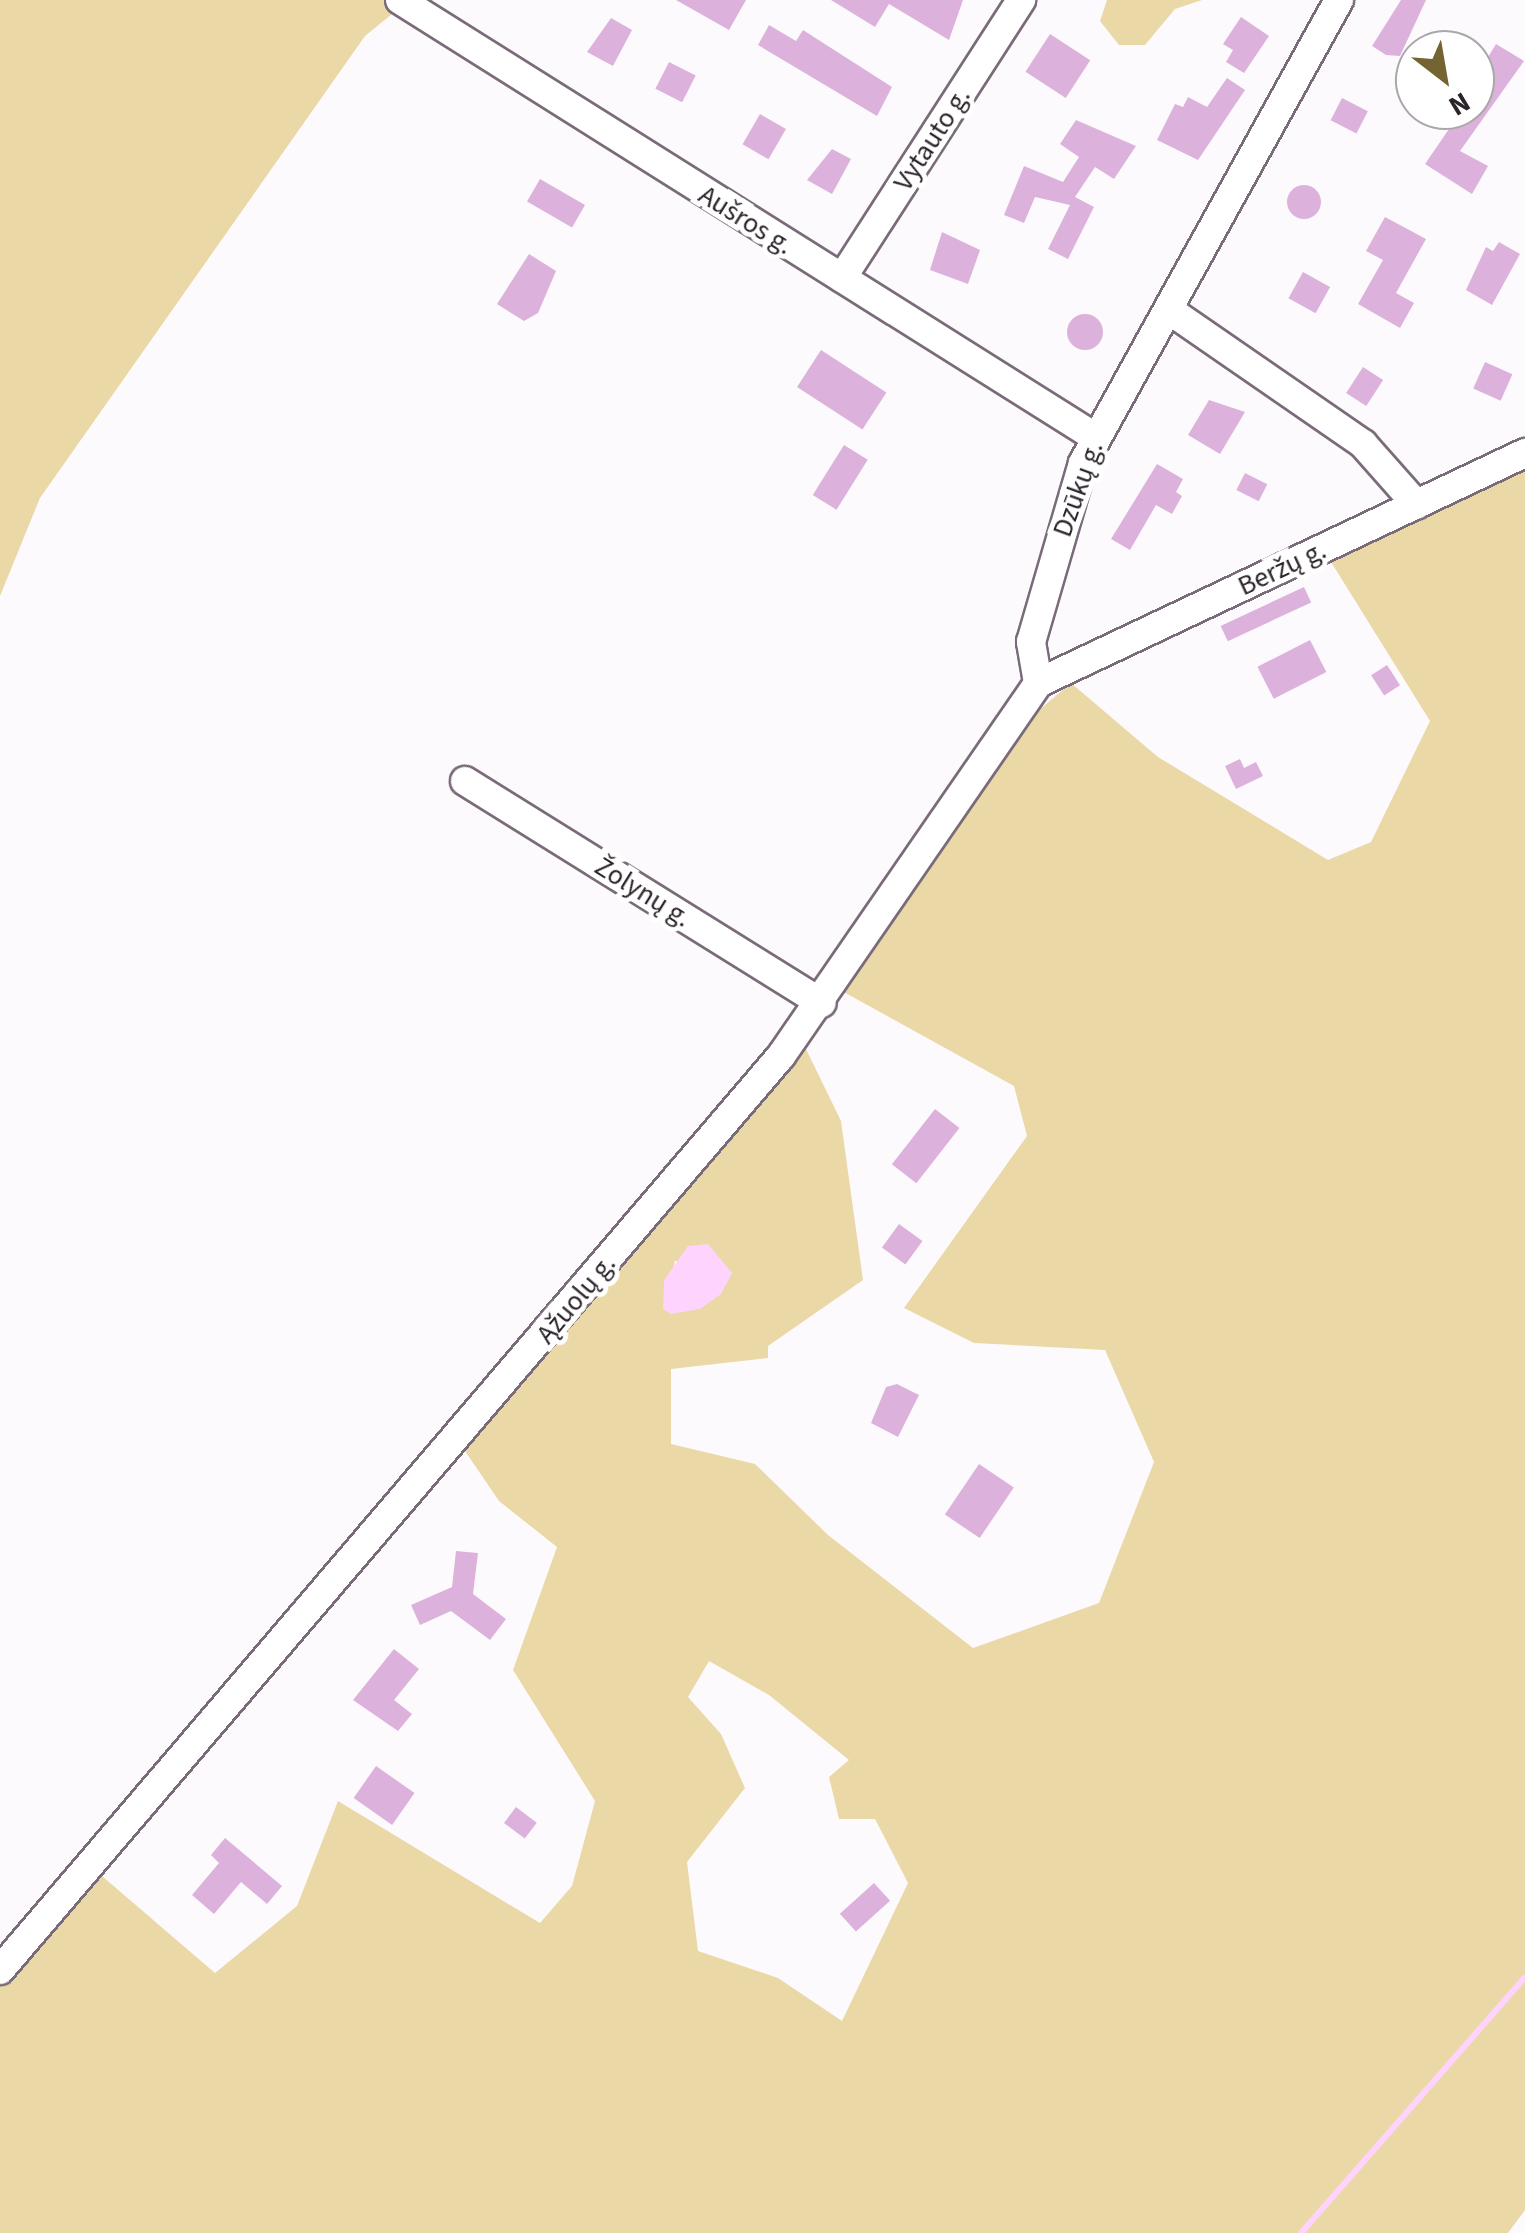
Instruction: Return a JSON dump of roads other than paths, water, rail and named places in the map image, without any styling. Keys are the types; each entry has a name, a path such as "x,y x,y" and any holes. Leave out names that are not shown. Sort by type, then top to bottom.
{"street":[{"name":"Aušros g.","path":"400,0 404,10 1095,438"},
{"name":"Vytauto g.","path":"842,278 1021,0"},
{"name":"Dzūkų g.","path":"1038,683 1032,642 1095,438 1339,0"},
{"path":"1169,310 1363,444 1416,505"},
{"name":"Beržų g.","path":"1038,683 1525,452"},
{"name":"Ąžuolų g.","path":"0,1970 484,1409 821,1003 1038,683"},
{"name":"Žolynų g.","path":"465,781 821,1003"}],"waterway":[{"path":"1301,2233 1525,1977"}]}
